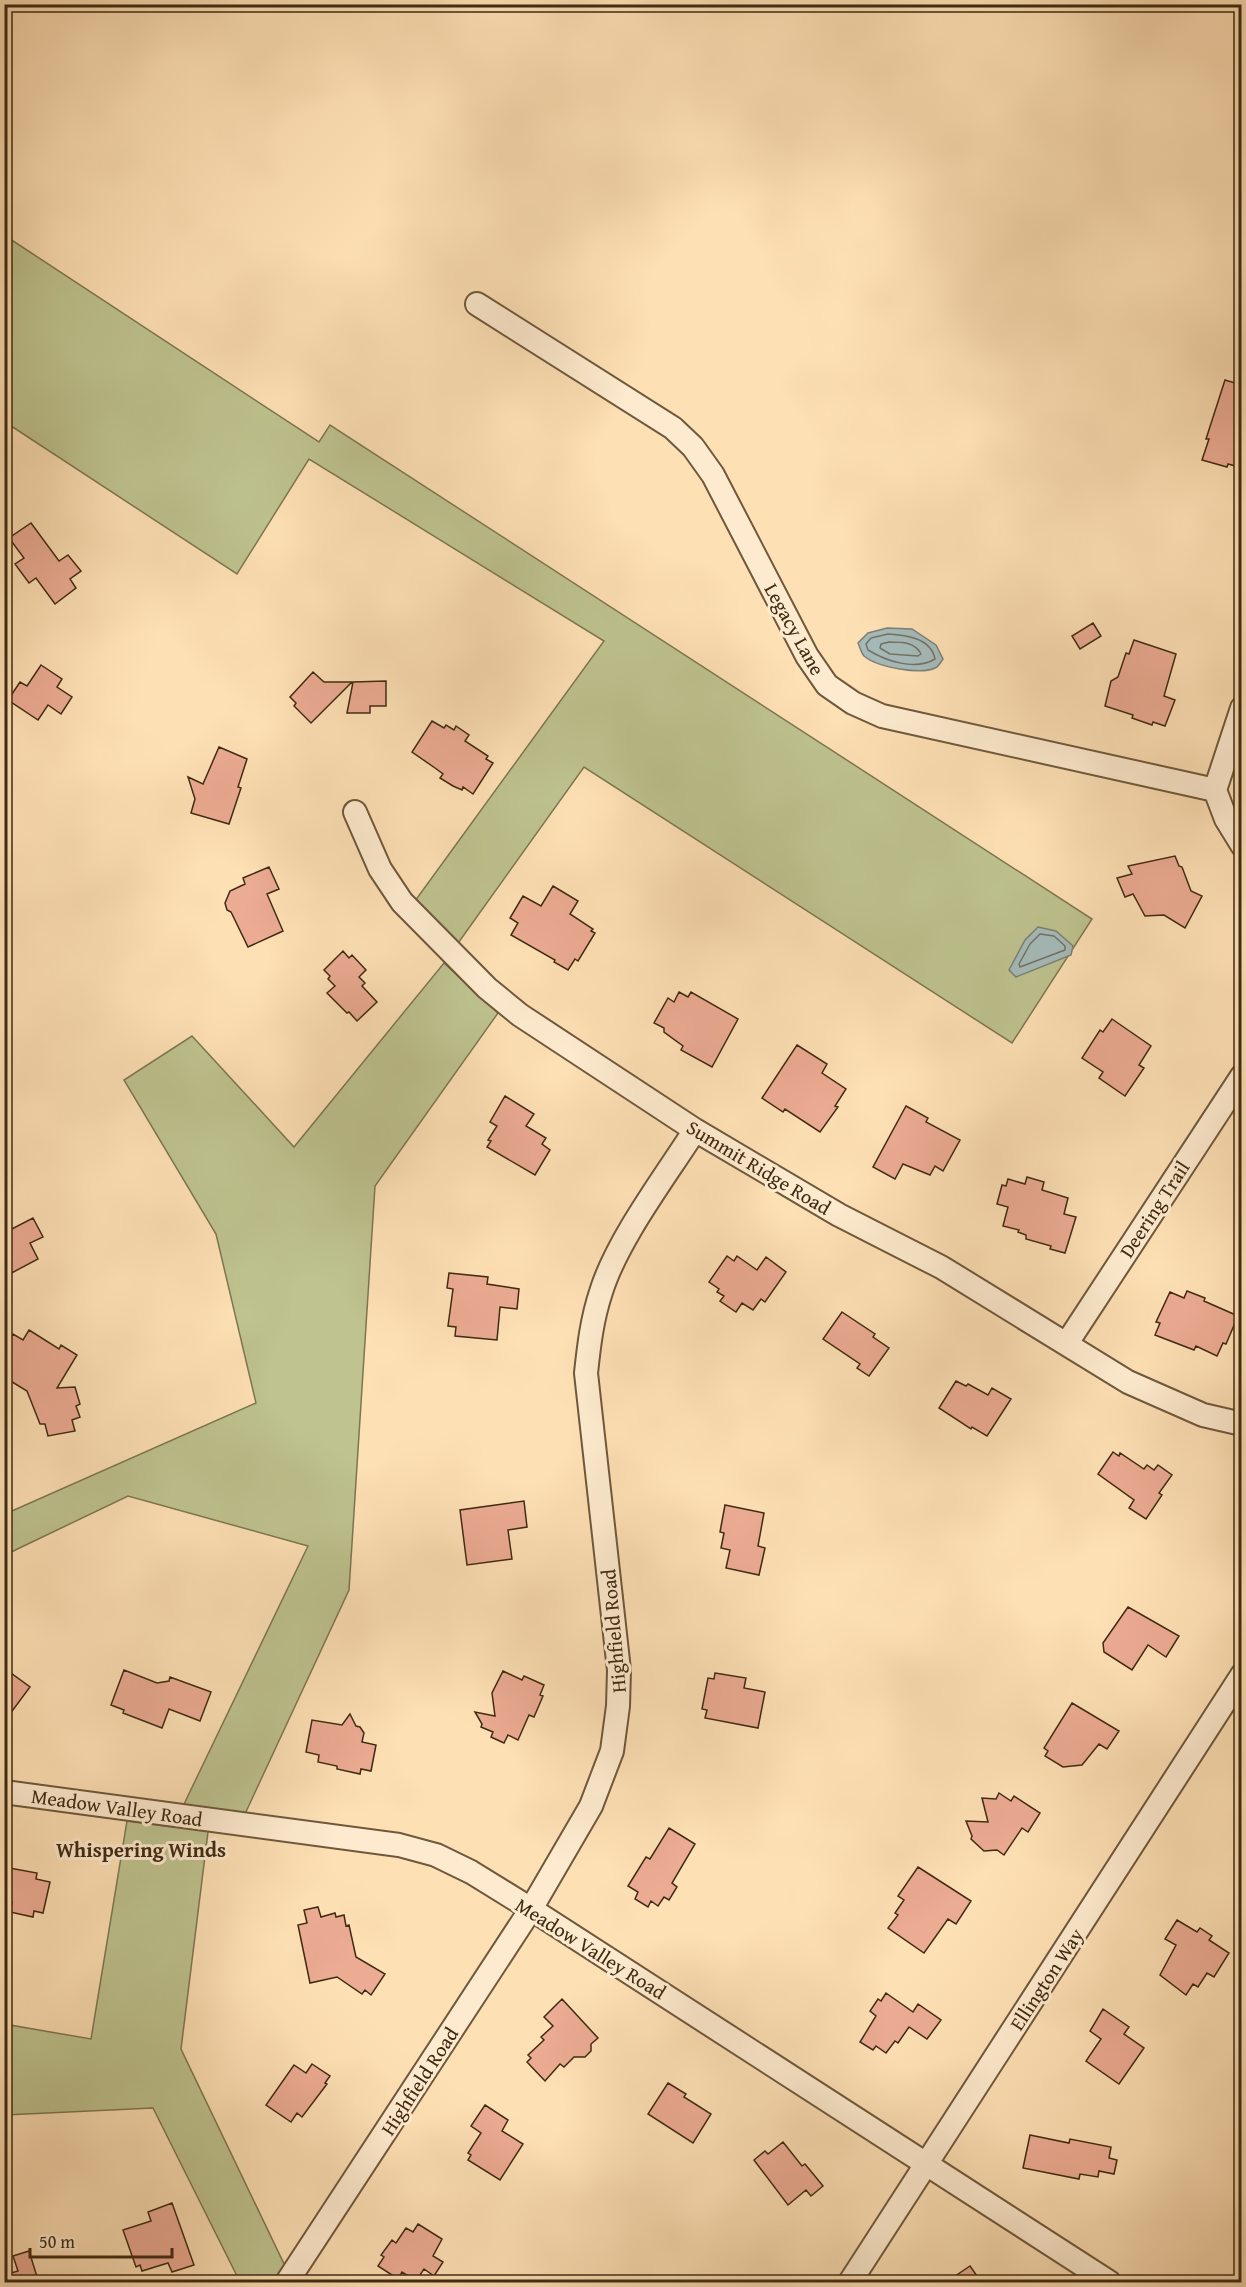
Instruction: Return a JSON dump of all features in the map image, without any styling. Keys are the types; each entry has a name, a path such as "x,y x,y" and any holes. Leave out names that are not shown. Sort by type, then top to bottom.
{"street":[{"name":"Legacy Lane","path":"477,304 673,428 693,447 712,475 807,656 827,685 853,703 882,716 1215,790"},
{"path":"1242,708 1215,790 1226,819 1242,845"},
{"name":"Summit Ridge Road","path":"355,812 380,869 402,902 487,988 520,1015 695,1130 838,1215 941,1267 1128,1382 1203,1415 1242,1424"},
{"name":"Deering Trail","path":"1066,1343 1242,1076"},
{"name":"Highfield Road","path":"286,2283 531,1909 591,1806 612,1751 618,1706 619,1670 586,1373 590,1334 601,1290 616,1257 695,1130"},
{"name":"Ellington Way","path":"850,2283 1242,1675"},
{"name":"Meadow Valley Road","path":"4,1792 399,1845 436,1855 471,1872 531,1909 927,2163 1109,2283"}],"green space":[{"path":"4,235 319,442 330,425 1092,919 1012,1043 584,767 456,946 415,901 604,641 309,459 237,574 5,422"},
{"path":"444,963 498,1013 375,1186 349,1590 244,1816 213,1812 208,1832 181,2049 286,2268 276,2282 240,2282 153,2108 5,2115 4,2024 91,2039 127,1821 173,1827 308,1546 128,1496 5,1555 5,1514 256,1403 216,1234 124,1080 192,1036 294,1147"}],"water":[{"path":"887,628 912,629 936,645 943,659 937,667 921,671 889,667 864,656 858,643 868,633"},
{"path":"1038,927 1056,931 1073,946 1071,955 1016,977 1009,970 1025,940"}],"building":[{"path":"1225,380 1242,385 1242,468 1228,464 1227,467 1202,460 1209,439 1206,439"},
{"path":"31,523 59,561 68,555 81,571 70,579 76,588 55,604 36,578 29,583 15,564 24,558 9,538"},
{"path":"1093,623 1101,636 1080,649 1072,636"},
{"path":"1134,640 1176,654 1164,696 1175,700 1165,726 1153,722 1152,725 1132,718 1133,715 1105,706 1111,681 1118,677 1126,653 1129,654"},
{"path":"41,665 62,679 57,687 72,697 61,714 48,705 38,720 8,700 20,682 27,686"},
{"path":"313,672 324,682 352,682 311,723 294,706 296,703 290,697"},
{"path":"386,681 386,706 370,706 370,713 347,713 353,682"},
{"path":"432,721 444,728 446,725 454,730 456,726 469,735 465,741 488,756 486,759 493,763 473,794 463,787 462,790 440,778 443,774 412,752"},
{"path":"219,747 247,759 238,787 241,788 229,824 191,813 195,799 188,777 203,784"},
{"path":"1175,856 1191,891 1202,896 1185,928 1164,915 1145,916 1133,894 1125,897 1117,878 1132,874 1128,866"},
{"path":"269,867 279,889 267,894 283,931 248,947 225,903 230,891 245,884 243,878"},
{"path":"553,886 578,901 570,914 593,929 591,931 595,933 578,961 575,959 568,970 511,935 518,923 510,918 523,896 541,906"},
{"path":"343,951 349,958 352,955 366,970 359,977 365,983 362,986 377,1002 357,1021 327,993 335,986 328,979 330,976 324,970"},
{"path":"679,992 688,997 691,992 738,1019 712,1067 681,1050 683,1046 664,1032 664,1028 654,1023 668,998 674,1002"},
{"path":"1112,1019 1151,1046 1139,1065 1144,1068 1125,1096 1099,1078 1103,1072 1082,1058 1100,1030 1103,1032"},
{"path":"797,1045 827,1064 822,1073 846,1089 835,1106 838,1107 820,1132 785,1109 783,1112 762,1098"},
{"path":"505,1096 534,1114 526,1126 546,1138 542,1144 550,1150 535,1175 487,1147 491,1141 488,1140 497,1126 490,1122"},
{"path":"906,1106 928,1118 926,1122 960,1140 943,1171 935,1166 930,1175 903,1164 895,1179 873,1167"},
{"path":"1027,1177 1044,1182 1042,1190 1068,1198 1064,1214 1076,1217 1065,1253 1050,1249 1051,1246 1026,1239 1026,1235 1018,1232 1019,1230 1003,1226 1008,1207 997,1204 1002,1185 1006,1186 1008,1179 1025,1184"},
{"path":"33,1218 43,1237 30,1243 38,1259 4,1277 4,1233"},
{"path":"727,1256 734,1261 737,1256 757,1270 766,1257 786,1272 765,1302 761,1299 753,1310 742,1303 736,1312 720,1301 724,1296 717,1292 719,1289 709,1282"},
{"path":"449,1273 488,1277 487,1284 519,1289 517,1309 500,1307 497,1340 455,1336 456,1327 448,1326 453,1289 447,1288"},
{"path":"1187,1291 1238,1316 1226,1344 1223,1343 1217,1356 1196,1346 1194,1350 1155,1335 1160,1323 1156,1322 1170,1292 1184,1298"},
{"path":"842,1312 875,1334 873,1337 889,1348 869,1376 857,1368 860,1364 823,1339"},
{"path":"29,1330 59,1349 61,1345 77,1355 57,1388 75,1387 80,1404 76,1406 80,1417 72,1420 75,1431 48,1436 45,1424 40,1424 27,1391 4,1377 4,1348 13,1334 23,1340"},
{"path":"956,1381 966,1386 968,1384 988,1395 992,1388 1011,1399 987,1436 972,1427 971,1429 939,1408"},
{"path":"1113,1452 1119,1456 1120,1453 1144,1469 1147,1465 1154,1470 1158,1465 1172,1475 1159,1493 1162,1495 1146,1519 1129,1508 1134,1500 1098,1474"},
{"path":"524,1501 527,1527 508,1530 512,1559 467,1565 460,1510"},
{"path":"725,1505 764,1513 758,1546 765,1548 759,1575 726,1568 730,1550 721,1548 724,1533 720,1532"},
{"path":"1128,1607 1179,1636 1166,1657 1148,1645 1132,1670 1104,1652 1103,1643"},
{"path":"4,1668 30,1687 4,1722"},
{"path":"124,1670 157,1683 169,1681 170,1677 211,1692 200,1721 169,1709 162,1728 123,1713 124,1710 111,1705"},
{"path":"503,1671 522,1680 524,1676 544,1685 540,1695 543,1696 534,1717 529,1715 518,1740 508,1735 504,1743 491,1737 493,1732 481,1727 482,1724 475,1712 495,1716 492,1693"},
{"path":"715,1673 746,1678 744,1688 765,1692 758,1728 705,1718 707,1710 702,1709 708,1678 714,1679"},
{"path":"1072,1703 1119,1731 1107,1749 1099,1744 1082,1765 1063,1767 1045,1756 1048,1751 1044,1748"},
{"path":"350,1714 356,1726 360,1727 364,1733 362,1742 376,1745 371,1771 361,1769 360,1774 318,1762 319,1755 306,1752 312,1720 342,1725"},
{"path":"999,1793 1011,1801 1014,1796 1040,1813 1028,1832 1022,1828 1004,1855 997,1850 984,1851 971,1839 966,1821 988,1822 982,1798 996,1799"},
{"path":"669,1828 695,1844 672,1883 677,1887 669,1900 664,1897 658,1906 651,1901 648,1907 635,1899 638,1892 628,1886 646,1857 650,1859"},
{"path":"4,1867 37,1873 36,1879 50,1882 43,1913 34,1911 33,1917 10,1912 12,1902 9,1902 10,1893 4,1892"},
{"path":"918,1867 971,1901 956,1924 948,1919 924,1953 888,1928 898,1915 895,1913 904,1900 898,1896"},
{"path":"318,1907 321,1917 335,1913 336,1917 344,1915 346,1926 349,1925 356,1957 385,1974 371,1995 365,1990 362,1994 337,1977 310,1983 298,1925 307,1923 304,1910"},
{"path":"1177,1920 1197,1932 1200,1928 1212,1936 1209,1940 1229,1953 1214,1977 1207,1973 1198,1987 1193,1984 1186,1995 1160,1975 1176,1945 1165,1939"},
{"path":"886,1993 913,2012 918,2004 941,2020 927,2039 909,2027 898,2043 895,2041 886,2053 876,2046 873,2050 860,2042 876,2016 870,2011 878,1999 881,2001"},
{"path":"562,1999 598,2038 591,2044 591,2051 585,2057 574,2057 564,2067 560,2064 545,2081 527,2062 531,2058 528,2055 544,2040 541,2037 553,2026 544,2017"},
{"path":"1103,2009 1129,2027 1124,2034 1144,2048 1119,2084 1086,2061 1101,2039 1090,2031"},
{"path":"312,2064 330,2076 325,2083 327,2084 302,2117 297,2113 291,2122 266,2105 294,2065 306,2073"},
{"path":"668,2083 686,2094 684,2097 711,2114 693,2143 648,2114"},
{"path":"485,2105 508,2120 502,2131 523,2144 500,2180 468,2160 471,2155 468,2153 481,2133 471,2126"},
{"path":"1030,2135 1069,2143 1070,2139 1111,2147 1109,2158 1117,2160 1114,2174 1099,2171 1098,2177 1080,2174 1079,2179 1023,2168"},
{"path":"783,2142 802,2166 805,2164 823,2186 811,2196 806,2190 788,2205 754,2160 765,2151 768,2154"},
{"path":"172,2203 194,2265 172,2272 168,2263 142,2271 140,2265 136,2267 123,2230 151,2221 148,2212"},
{"path":"418,2224 442,2239 433,2256 443,2262 434,2276 424,2269 416,2281 402,2272 398,2279 378,2266 384,2257 381,2255 392,2240 396,2243 406,2228 413,2232"},
{"path":"29,2251 39,2283 4,2283 4,2275 18,2271 13,2256"},
{"path":"970,2266 982,2283 945,2283"}],"district":[{"name":"Whispering Winds","path":"141,1849"}]}
